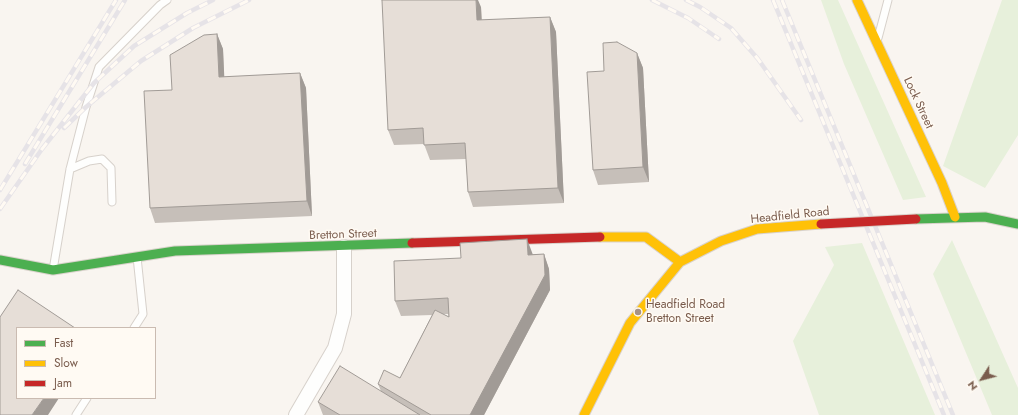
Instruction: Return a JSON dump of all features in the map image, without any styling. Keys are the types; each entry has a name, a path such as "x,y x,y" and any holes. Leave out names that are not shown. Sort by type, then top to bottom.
{"street":[{"name":"Lock Street","path":"857,0 942,183 955,216"},
{"name":"Headfield Road","path":"584,415 630,323 680,262 721,241 757,229 955,216 985,217 1018,224"},
{"name":"Bretton Street","path":"0,260 53,270 175,251 646,237 680,262"},
{"path":"296,415 335,348 344,314 344,247"}],"lane":[{"path":"53,270 70,169 86,107 99,67 160,5 167,0"},
{"path":"877,42 888,0"},
{"path":"70,169 102,159 111,168 112,202"},
{"path":"135,327 143,314 137,257"},
{"path":"76,415 87,399"}],"green space":[{"path":"821,0 838,0 926,197 903,200 844,64"},
{"path":"1002,0 1018,0 1018,135 985,188 943,166"},
{"path":"952,240 1018,388 1018,415 992,415 933,274"},
{"path":"862,243 935,415 819,415 793,341 834,265 825,247"}],"building":[{"path":"382,0 476,0 477,20 550,17 558,188 468,192 465,143 424,145 423,128 388,130"},
{"path":"217,34 219,77 300,73 307,201 150,208 144,91 172,90 170,55 204,35"},
{"path":"617,42 637,53 643,167 593,170 587,72 604,71 603,43"},
{"path":"527,239 528,255 544,254 545,275 470,415 431,415 378,384 384,370 400,378 435,310 449,317 448,298 395,301 394,261 461,258 460,243"},
{"path":"18,290 74,327 16,327 16,399 43,399 32,415 0,415 0,317"},
{"path":"340,366 420,415 340,415 318,402"}],"railway":[{"path":"0,190 116,0"},
{"path":"25,164 125,0"},
{"path":"0,209 42,149 94,83 134,46 187,13 213,0"},
{"path":"64,128 86,107 141,61 193,28 249,0"},
{"path":"652,0 688,18 719,39"},
{"path":"686,0 700,7 731,28 758,59 801,120"},
{"path":"773,0 944,415"},
{"path":"782,0 953,415"}],"traffic: fast":[{"path":"916,219 985,217 1018,224"},
{"path":"0,260 53,270 175,251 412,243"}],"traffic: slow":[{"path":"857,0 942,183 955,217"},
{"path":"584,415 630,323 680,262 721,241 757,229 821,224"},
{"path":"600,237 646,237 680,262"}],"traffic: jam":[{"path":"821,224 916,219"},
{"path":"412,243 600,237"}],"place":[{"name":"Headfield Road Bretton Street","path":"638,312"}]}
